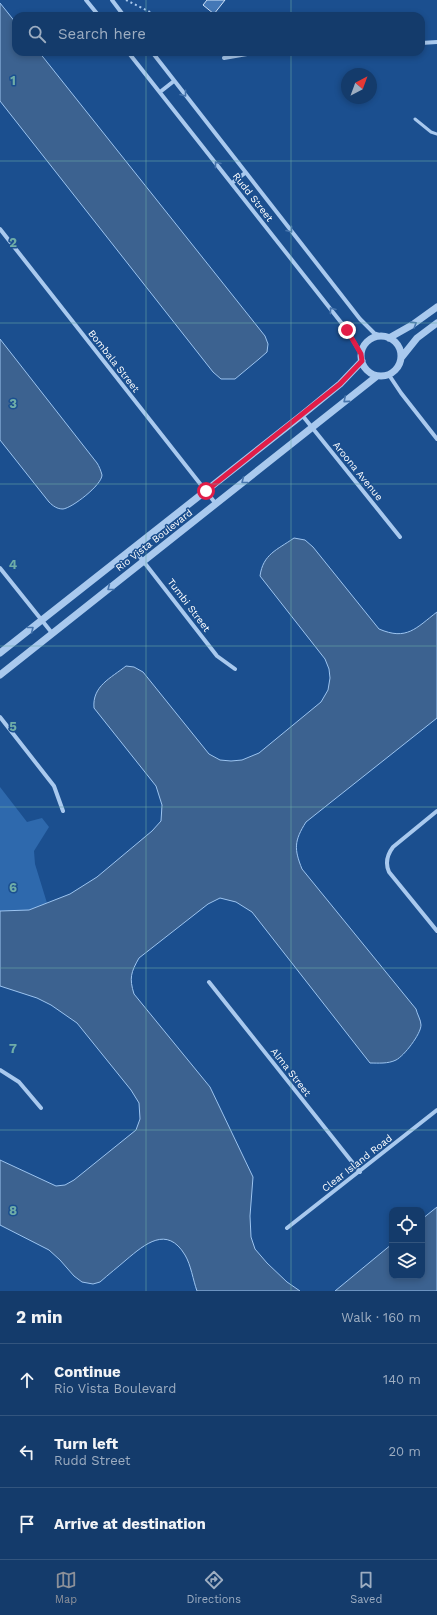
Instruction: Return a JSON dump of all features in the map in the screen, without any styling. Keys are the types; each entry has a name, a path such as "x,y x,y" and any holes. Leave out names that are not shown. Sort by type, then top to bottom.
{"street":[{"path":"86,0 96,12"},
{"path":"112,0 121,12"},
{"path":"425,43 437,42"},
{"name":"Rudd Street","path":"131,56 352,336 361,358"},
{"name":"Rudd Street","path":"155,56 366,327 374,333 382,336"},
{"path":"224,58 235,56"},
{"path":"160,92 174,81"},
{"path":"232,183 245,173"},
{"name":"Bombala Street","path":"0,229 216,504"},
{"path":"389,338 412,325 437,307"},
{"path":"401,358 400,350 396,343 389,338 382,336 374,338 368,342 364,347 361,358 365,367 377,376 390,375 394,372 401,358 417,338 437,324"},
{"name":"Rio Vista Boulevard","path":"0,653 340,384 361,358"},
{"path":"390,375 401,393 437,439"},
{"name":"Rio Vista Boulevard","path":"0,675 377,376"},
{"name":"Aroona Avenue","path":"302,415 400,537"},
{"name":"Tumbi Street","path":"133,548 144,560 217,656 235,669"},
{"path":"0,568 52,634"},
{"path":"0,716 54,786 64,811"},
{"path":"437,810 393,846 386,862 389,872 437,932"},
{"name":"Alma Street","path":"209,982 360,1172"},
{"path":"0,1070 19,1082 41,1108"},
{"name":"Clear Island Road","path":"287,1228 437,1110"}],"lane":[{"path":"415,119 431,132 437,134"}],"path":[{"path":"126,0 150,12"}],"shaded area":[{"path":"0,3 12,18 12,56 42,56 265,336 268,344 267,352 235,379 221,379 213,372 0,101"},
{"path":"0,339 97,463 100,469 102,475 101,479 92,490 67,508 59,508 49,502 0,440"},
{"path":"294,538 305,540 313,547 379,629 397,634 411,631 437,612 437,718 306,822 299,835 296,845 302,869 416,1009 421,1023 420,1029 412,1044 399,1058 390,1062 370,1063 252,912 236,902 220,898 208,904 139,958 134,967 131,979 132,988 134,994 210,1087 253,1177 250,1216 251,1237 255,1249 287,1282 300,1291 197,1291 185,1255 178,1246 171,1241 163,1239 148,1243 100,1282 93,1284 82,1282 74,1276 49,1250 0,1225 0,1160 56,1186 65,1185 74,1180 136,1130 140,1119 139,1103 131,1090 77,1023 51,1005 37,998 0,986 0,911 29,910 70,894 97,877 152,831 161,821 162,805 156,786 94,708 94,700 99,688 126,666 134,667 143,672 209,754 220,760 242,760 259,753 321,702 328,690 330,678 329,669 325,659 260,576 264,562 268,557"},
{"path":"0,787 27,822 42,818 49,827 34,851 35,864 47,903 29,910 0,911"},
{"path":"437,1207 437,1291 335,1291 389,1246 389,1279 425,1279 425,1217"}],"building":[{"path":"207,0 225,0 216,12 212,12 203,5"}],"route":[{"path":"206,491 340,384 362,361 361,354 352,336 347,330"}]}
